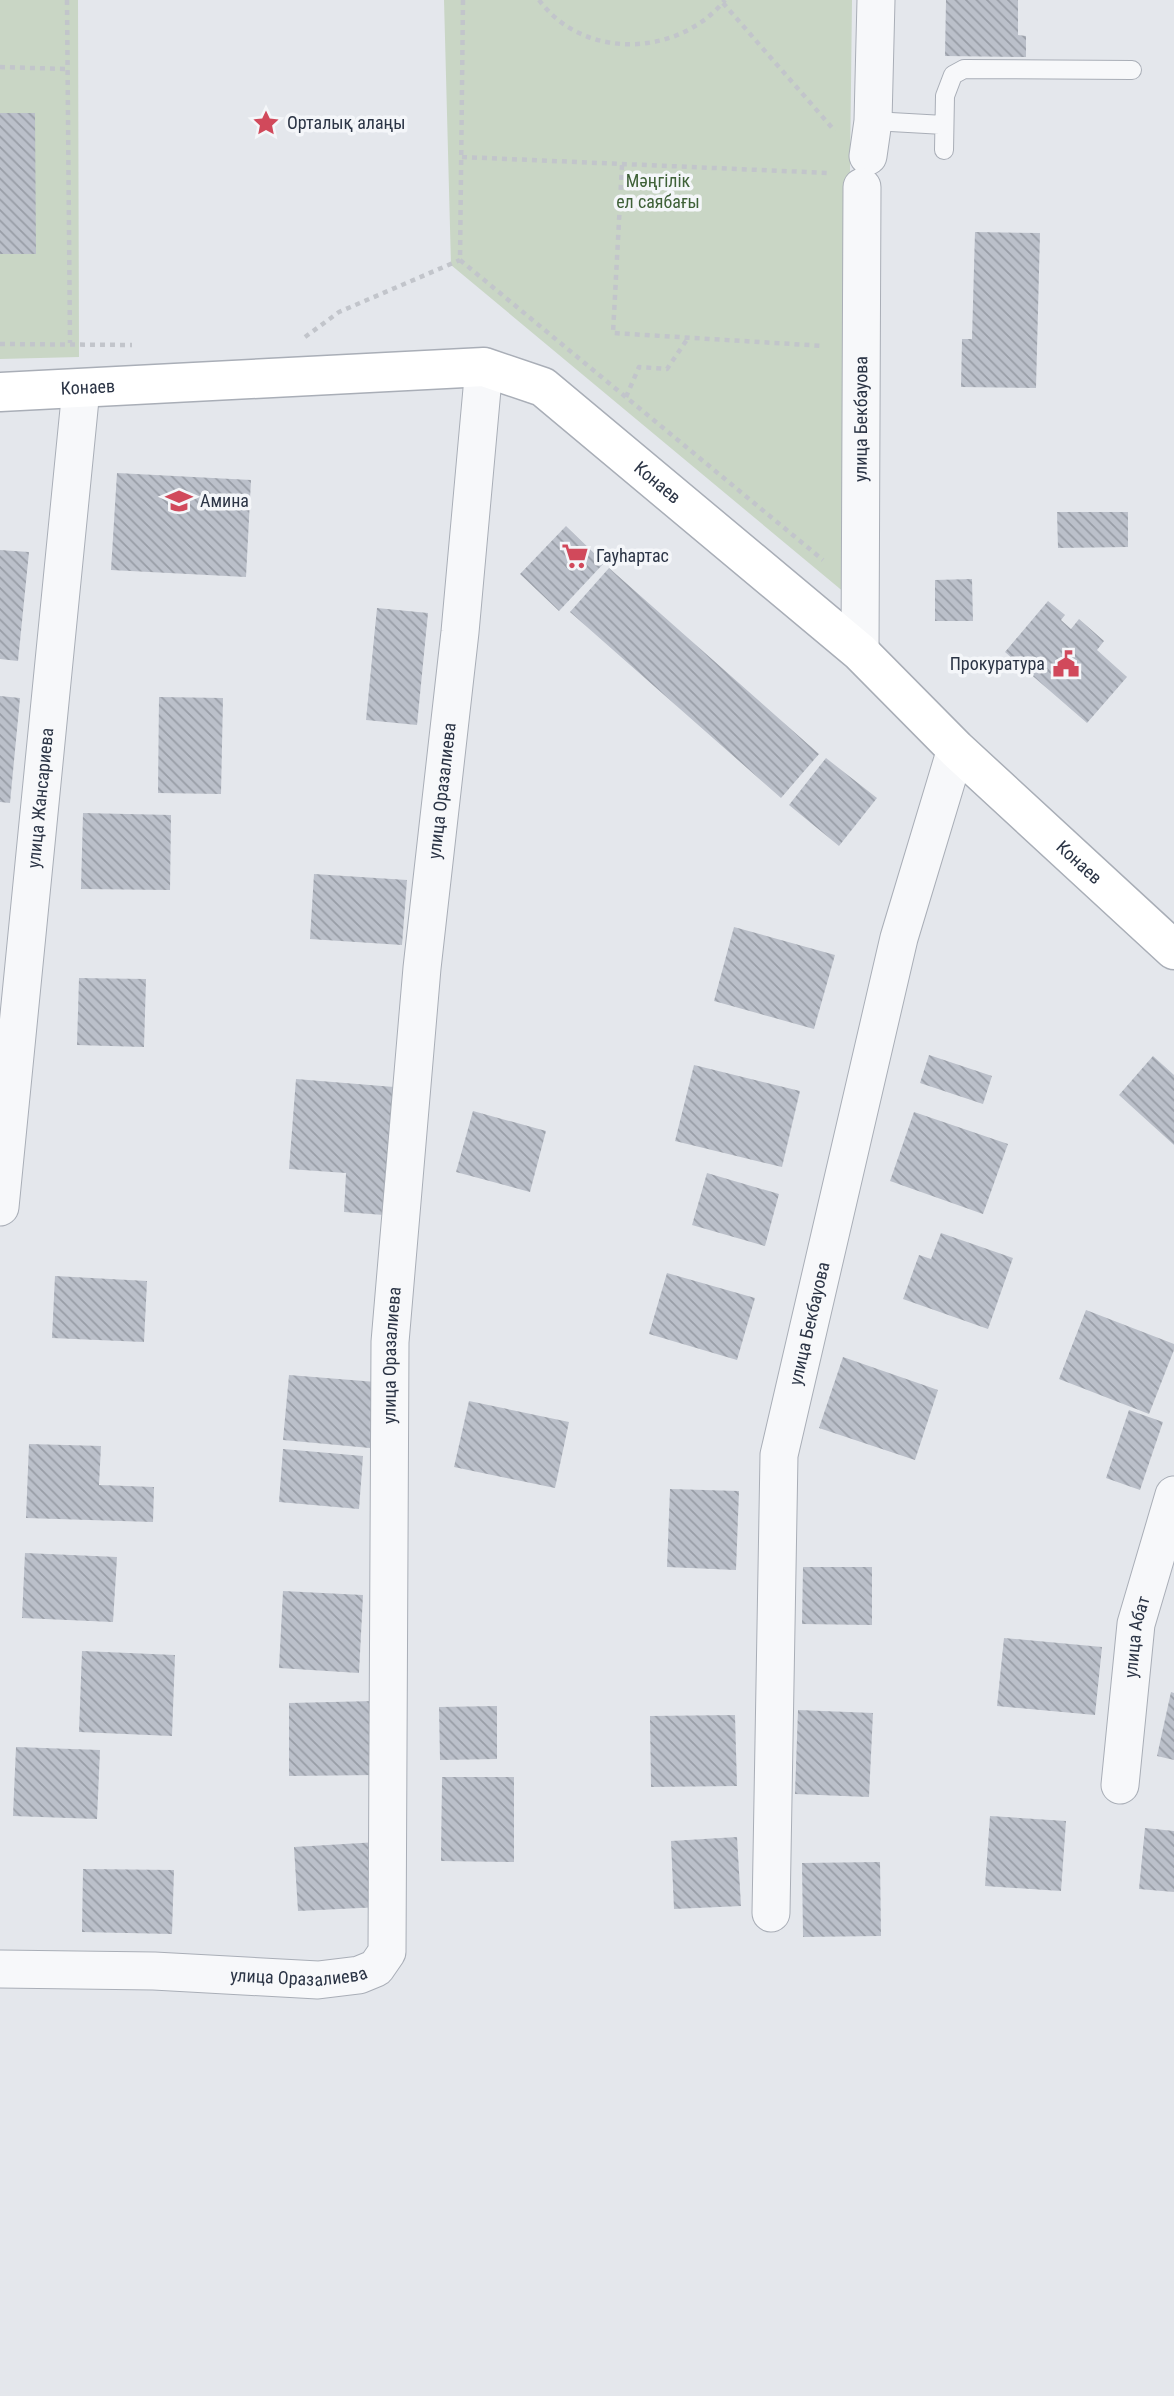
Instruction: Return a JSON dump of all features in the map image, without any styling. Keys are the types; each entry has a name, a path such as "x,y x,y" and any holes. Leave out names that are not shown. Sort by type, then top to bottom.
{"main road":[{"name":"Конаев","path":"0,392 484,367 543,387 860,652 956,749 1174,950"}],"street":[{"name":"улица Бекбауова","path":"860,652 855,172 873,121 876,0"},
{"name":"улица Оразалиева","path":"0,1969 154,1971 318,1980 359,1975 376,1968 387,1952 390,1342 422,968 460,632 484,367"},
{"name":"улица Жансариева","path":"0,1207 81,389"},
{"name":"улица Бекбауова","path":"771,1913 779,1455 899,938 956,749"},
{"name":"улица Абат","path":"1120,1785 1136,1624 1174,1495"}],"lane":[{"path":"944,150 945,96 953,75 964,69 1132,70"},
{"path":"873,121 944,125"}],"path":[{"path":"67,0 70,343"},
{"path":"460,260 463,0"},
{"path":"540,0 564,24 588,37 614,44 640,45 664,41 685,32 706,20 724,1 837,132"},
{"path":"0,67 66,69"},
{"path":"462,157 855,172"},
{"path":"622,165 613,333 830,346"},
{"path":"299,341 339,312 460,260"},
{"path":"460,260 828,564"},
{"path":"626,397 639,368 667,369 688,338"},
{"path":"0,344 136,345"}],"green space":[{"path":"0,0 78,0 79,357 0,359"},
{"name":"Мәңгілік ел саябағы","path":"444,0 852,0 845,593 451,265"}],"building":[{"path":"946,0 1018,0 1018,35 1026,36 1026,57 945,56"},
{"path":"0,113 35,113 36,254 0,254"},
{"path":"975,232 1040,233 1036,388 961,387 962,339 972,339"},
{"path":"117,473 251,480 246,577 111,570"},
{"path":"1057,512 1128,512 1128,547 1058,548"},
{"path":"566,526 604,563 559,611 520,574"},
{"path":"0,550 29,552 18,661 0,659"},
{"path":"609,568 819,754 781,798 570,612"},
{"path":"972,579 973,621 935,621 935,580"},
{"name":"Прокуратура","path":"1048,601 1065,615 1061,620 1071,629 1079,619 1104,641 1097,650 1127,677 1087,723 1005,652"},
{"path":"377,608 428,613 417,725 366,720"},
{"path":"0,696 20,698 10,803 0,802"},
{"path":"159,697 223,698 221,794 158,793"},
{"path":"826,758 877,798 839,846 789,805"},
{"path":"83,813 171,815 170,890 81,889"},
{"path":"314,874 407,880 402,945 310,939"},
{"path":"734,927 835,955 814,1029 714,1001"},
{"path":"79,978 146,979 144,1047 77,1045"},
{"path":"929,1055 992,1076 983,1104 920,1083"},
{"path":"1153,1056 1174,1075 1174,1145 1119,1095"},
{"path":"694,1065 800,1091 782,1167 675,1141"},
{"path":"296,1079 394,1087 384,1215 344,1212 346,1173 289,1169"},
{"path":"473,1111 546,1131 530,1192 456,1172"},
{"path":"914,1112 1008,1144 983,1214 890,1181"},
{"path":"707,1173 779,1194 765,1246 692,1225"},
{"path":"941,1233 1013,1258 988,1329 903,1299 919,1255 931,1259"},
{"path":"667,1273 755,1298 737,1360 649,1334"},
{"path":"55,1276 147,1281 144,1342 52,1338"},
{"path":"1086,1310 1174,1344 1149,1414 1059,1379"},
{"path":"843,1357 938,1390 915,1460 819,1428"},
{"path":"289,1375 376,1382 370,1448 283,1440"},
{"path":"469,1401 569,1422 555,1488 454,1467"},
{"path":"1129,1410 1163,1422 1140,1490 1106,1478"},
{"path":"29,1444 101,1446 99,1485 154,1487 153,1522 26,1518"},
{"path":"283,1449 363,1456 359,1509 279,1502"},
{"path":"670,1489 739,1491 736,1570 667,1567"},
{"path":"25,1553 117,1557 113,1622 22,1618"},
{"path":"803,1567 872,1567 872,1625 802,1624"},
{"path":"283,1591 363,1595 359,1673 279,1668"},
{"path":"1004,1638 1102,1647 1095,1715 997,1706"},
{"path":"82,1651 175,1655 172,1736 79,1732"},
{"path":"1171,1692 1174,1693 1174,1760 1157,1756"},
{"path":"375,1701 376,1775 289,1776 289,1703"},
{"path":"497,1706 497,1759 440,1760 439,1707"},
{"path":"798,1710 873,1713 869,1797 795,1794"},
{"path":"735,1715 737,1786 651,1787 650,1716"},
{"path":"16,1747 100,1750 97,1819 13,1816"},
{"path":"442,1777 514,1777 514,1862 441,1861"},
{"path":"990,1816 1066,1821 1061,1891 985,1886"},
{"path":"1145,1828 1174,1831 1174,1892 1139,1889"},
{"path":"737,1837 741,1906 674,1909 671,1841"},
{"path":"378,1842 381,1907 298,1911 294,1847"},
{"path":"880,1862 881,1936 803,1937 802,1863"},
{"path":"83,1869 174,1870 172,1934 82,1932"}],"place":[{"name":"Орталық алаңы","path":"266,123"},
{"name":"Амина","path":"179,501"},
{"name":"Гауһартас","path":"575,556"},
{"name":"Прокуратура","path":"1066,664"}]}
